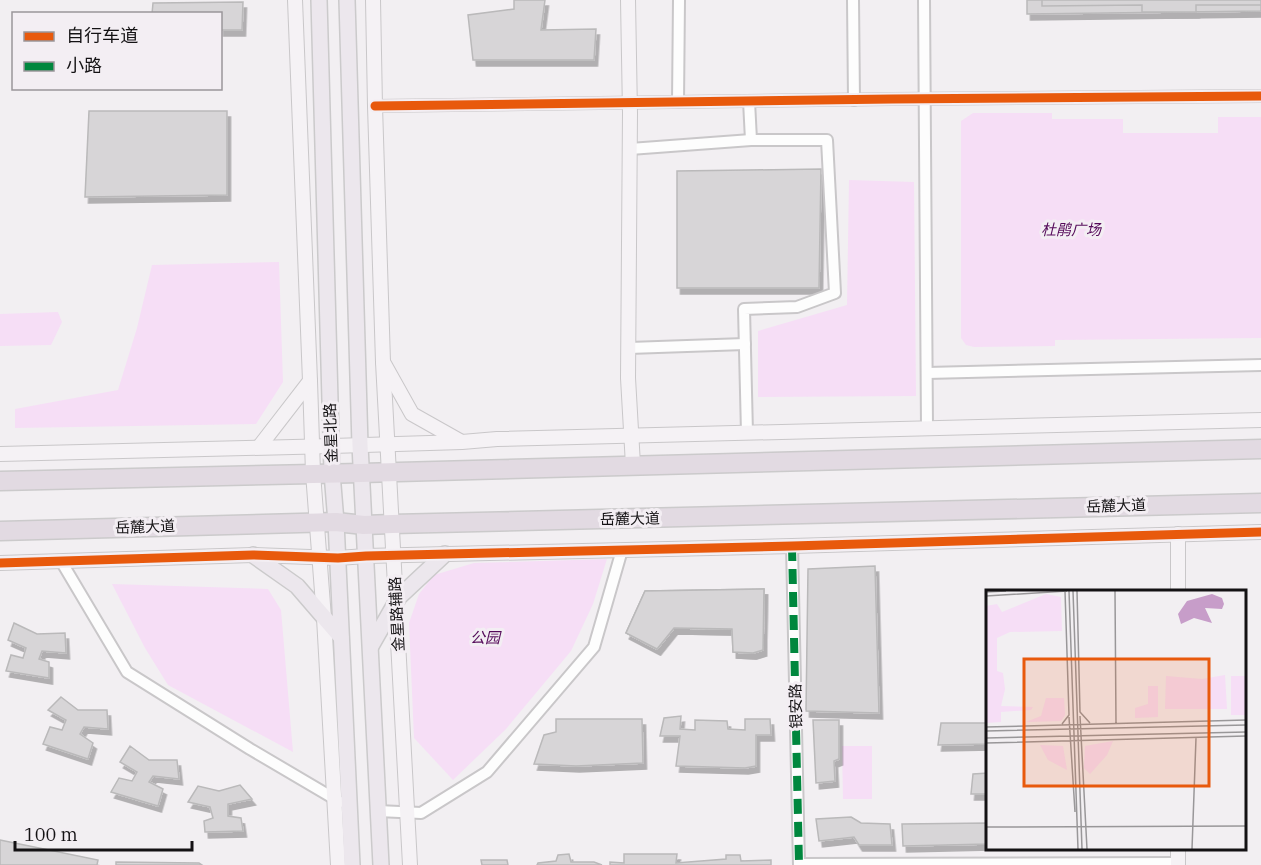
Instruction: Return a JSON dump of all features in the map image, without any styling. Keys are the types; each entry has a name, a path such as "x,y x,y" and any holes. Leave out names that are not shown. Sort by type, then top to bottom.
{"highway":[{"path":"0,481 1261,449"},
{"name":"岳麓大道","path":"0,531 336,522 364,525 1261,503"}],"main road":[{"name":"金星北路","path":"319,0 332,473 352,865"},
{"name":"金星北路","path":"347,0 361,473 381,865"},
{"path":"370,646 399,597 445,554"},
{"path":"253,555 297,586 341,637"}],"street":[{"path":"295,0 313,473 338,865"},
{"name":"金星路辅路","path":"373,0 383,362 410,865"},
{"path":"628,0 630,102 628,378 633,465"},
{"path":"678,102 680,0"},
{"path":"853,0 854,100"},
{"path":"924,0 927,428"},
{"path":"375,106 1261,96"},
{"path":"749,100 751,140"},
{"path":"630,149 751,140 828,140 835,293 797,307 744,309 747,433"},
{"path":"628,348 746,344"},
{"path":"383,362 412,414 462,442"},
{"path":"927,373 1261,365"},
{"path":"259,447 310,381"},
{"path":"0,454 312,447 632,435 1261,420"},
{"path":"0,563 253,555 338,558 1261,532"},
{"path":"1178,534 1178,590"},
{"name":"银安路","path":"792,546 799,865"},
{"path":"378,811 421,813 487,772 594,647 622,550"},
{"path":"61,561 127,672 350,808"},
{"path":"799,865 1178,864"}],"green space":[{"name":"杜鹃广场","path":"973,113 1052,113 1052,119 1123,119 1123,133 1218,133 1218,117 1261,117 1261,338 1055,340 1055,346 974,347 966,345 961,338 961,121"},
{"path":"849,180 914,182 916,396 758,397 758,331 847,305"},
{"path":"279,262 283,382 256,424 15,428 15,409 118,390 137,328 152,265"},
{"path":"58,312 62,322 51,345 0,346 0,314"},
{"name":"公园","path":"607,559 593,604 571,651 506,729 453,780 414,738 409,623 419,594 434,575 474,563"},
{"path":"112,584 268,589 281,610 293,752 168,685 145,648"},
{"path":"842,746 872,746 872,799 843,799"}],"building":[{"path":"514,0 545,0 541,30 596,29 594,60 473,60 468,15 514,9"},
{"path":"1027,0 1261,0 1261,11 1027,14"},
{"path":"1042,0 1261,0 1261,5 1196,5 1196,12 1142,12 1142,5 1042,6"},
{"path":"243,2 242,30 222,30 222,12 152,12 153,3"},
{"path":"89,111 227,111 227,195 85,197"},
{"path":"821,169 819,288 677,288 677,171"},
{"path":"875,566 879,713 806,711 808,569"},
{"path":"764,589 763,650 753,653 733,652 732,629 674,628 657,649 626,633 645,591"},
{"path":"764,589 763,650 753,653 733,652 732,629 674,628 657,649 626,633 645,591"},
{"path":"14,623 37,634 65,633 66,653 42,651 39,659 49,662 49,678 6,671 11,655 23,658 26,648 8,640"},
{"path":"61,697 78,710 107,710 108,729 84,727 80,734 93,743 88,759 43,744 50,727 62,730 66,720 48,710"},
{"path":"681,716 680,729 695,730 695,720 727,721 728,729 745,730 745,719 770,719 771,735 756,735 756,766 745,768 676,766 680,736 660,736 664,718"},
{"path":"556,719 642,719 643,763 576,766 534,764 544,735 556,732"},
{"path":"813,720 839,720 839,759 834,761 835,781 816,783"},
{"path":"941,723 986,723 986,744 938,745"},
{"path":"130,746 149,760 177,760 179,779 153,776 149,782 163,789 158,806 111,792 119,778 132,781 137,772 120,762"},
{"path":"986,773 986,794 971,794 973,774"},
{"path":"240,785 252,799 228,804 228,816 241,818 243,831 205,832 204,821 213,818 210,807 188,802 198,786 219,791"},
{"path":"851,817 861,823 890,824 892,845 859,845 854,837 819,841 816,819"},
{"path":"986,823 986,844 903,846 902,824"},
{"path":"0,840 98,860 97,865 0,865"},
{"path":"569,854 571,862 594,862 602,865 537,865 556,861 558,855"},
{"path":"624,854 677,854 676,863 726,859 726,855 740,855 741,861 771,860 771,865 610,865 610,862 624,863"},
{"path":"481,860 507,860 508,865 482,865"},
{"path":"116,862 199,863 202,865 116,865"}],"marked path":[{"path":"792,546 799,865"}],"cycle path":[{"path":"375,106 1261,96"},
{"path":"0,563 253,555 338,558 1261,532"}]}
